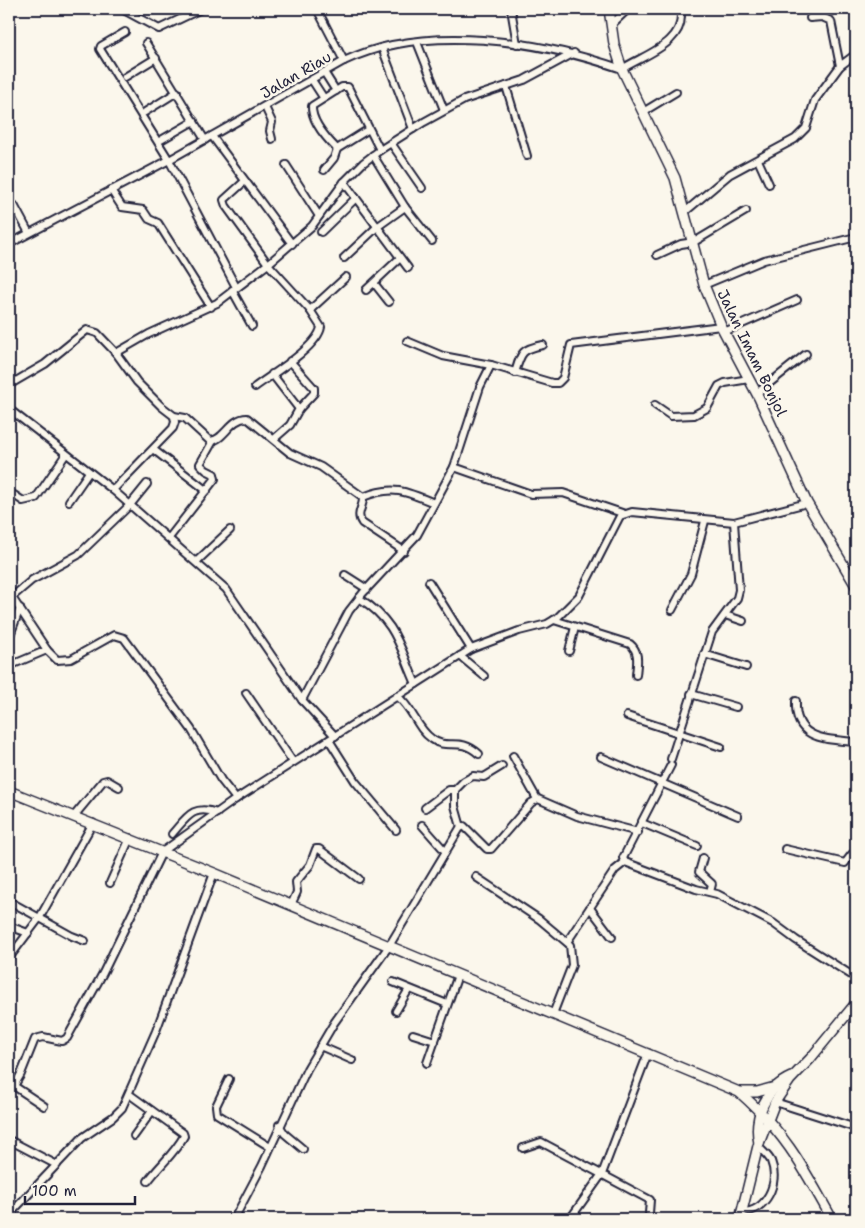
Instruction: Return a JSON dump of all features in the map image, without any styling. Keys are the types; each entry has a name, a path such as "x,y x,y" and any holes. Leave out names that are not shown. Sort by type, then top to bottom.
{"main road":[{"name":"Jalan Imam Bonjol","path":"609,9 622,69 667,159 686,211 704,285 722,329 757,393 808,503 856,586"},
{"path":"9,791 214,872 739,1092 760,1110 796,1155 832,1219"},
{"path":"741,1216 758,1145 769,1120 774,1102 856,1003"},
{"path":"739,1092 757,1092 775,1087 796,1075"},
{"path":"758,1145 757,1132 760,1110 775,1087"}],"street":[{"path":"122,9 159,29 201,9"},
{"path":"317,9 344,62"},
{"path":"511,9 517,44"},
{"path":"611,25 628,9"},
{"path":"622,69 663,46 680,23 680,9"},
{"path":"810,18 822,17 831,21 840,66"},
{"path":"125,32 100,49 168,160 252,326"},
{"name":"Jalan Riau","path":"9,244 205,140 324,72 344,62 382,48 417,42 462,39 517,44 574,53 622,69"},
{"path":"417,42 444,110"},
{"path":"146,43 205,140"},
{"path":"382,48 412,129"},
{"path":"116,353 149,334 211,307 268,264 292,244 319,216 344,182 373,155 412,129 444,110 475,95 538,74 574,53"},
{"path":"686,211 730,174 795,139 806,128 815,100 840,66 856,54"},
{"path":"125,77 156,58"},
{"path":"324,72 336,91"},
{"path":"312,80 323,98"},
{"path":"506,86 527,156"},
{"path":"337,148 323,132 312,112 312,106 342,87 349,88 380,150"},
{"path":"145,112 176,92"},
{"path":"643,112 676,92"},
{"path":"265,107 272,122 270,131 272,139"},
{"path":"161,140 194,121"},
{"path":"324,170 334,158 337,148 369,129"},
{"path":"212,136 292,244"},
{"path":"391,144 422,188"},
{"path":"373,155 405,206 432,241"},
{"path":"758,160 769,184"},
{"path":"286,165 319,216"},
{"path":"245,181 226,196 224,204 268,264 310,310 319,323 321,330 313,342 254,387"},
{"path":"344,182 408,268"},
{"path":"111,190 122,207 143,210 149,219 156,222 211,307"},
{"path":"321,232 356,198"},
{"path":"14,204 28,233"},
{"path":"344,258 377,227 405,206"},
{"path":"658,255 681,244 694,242 746,211"},
{"path":"704,285 764,260 856,237"},
{"path":"366,290 400,258"},
{"path":"310,310 346,277"},
{"path":"374,283 389,302"},
{"path":"407,341 443,356 505,368 514,373 558,383 563,378 571,345 722,329 797,300"},
{"path":"9,385 40,367 88,330 97,333 116,353 141,386 174,416 185,418 210,441 213,441"},
{"path":"514,373 524,350 543,345"},
{"path":"757,393 806,354"},
{"path":"274,439 290,424 314,393 314,388 290,361"},
{"path":"302,700 340,627 359,598 417,535 454,466 480,387 491,365"},
{"path":"272,374 300,409"},
{"path":"655,405 671,416 694,415 707,408 719,386 749,378"},
{"path":"9,409 113,490 196,562 234,599 302,700 332,738 355,781 396,830"},
{"path":"113,490 154,450 174,426 174,416"},
{"path":"169,538 216,477 200,464 213,441 233,423 243,418 250,420 290,453 321,467 363,496"},
{"path":"154,450 207,491"},
{"path":"14,495 24,501 36,498 66,454"},
{"path":"454,466 531,494 563,493 625,514"},
{"path":"69,501 89,472"},
{"path":"147,484 130,505 78,555 32,580 10,595 55,659 63,662 114,635 124,638 191,729 220,780 236,799"},
{"path":"363,496 383,489 406,491 434,503"},
{"path":"363,496 359,511 359,518 362,524 404,551"},
{"path":"44,1106 11,1085 21,1074 36,1039 43,1037 62,1041 66,1038 104,973 162,852 292,762 471,649 554,620 574,603 617,520 625,514 632,512 705,521 734,522 808,503"},
{"path":"672,610 690,574 705,521"},
{"path":"625,862 623,858 662,785 671,762 712,632 737,598 739,590 734,522"},
{"path":"196,562 230,530"},
{"path":"345,575 367,589"},
{"path":"429,582 471,649"},
{"path":"359,598 374,609 393,628 416,684"},
{"path":"9,638 20,608"},
{"path":"725,615 743,621"},
{"path":"554,620 632,645 637,656 636,675"},
{"path":"569,651 575,627"},
{"path":"9,666 47,650"},
{"path":"704,654 746,667"},
{"path":"460,656 484,676"},
{"path":"246,693 292,762"},
{"path":"691,694 736,707"},
{"path":"397,696 407,704 433,741 466,744 479,754"},
{"path":"796,701 796,715 808,733 820,739 856,742"},
{"path":"626,716 721,747"},
{"path":"513,756 537,799 577,816 638,832"},
{"path":"601,756 662,785 738,816"},
{"path":"426,808 449,790 455,790 473,776 484,778 502,766"},
{"path":"74,816 103,781 107,780 119,787"},
{"path":"234,1219 320,1046 349,1000 388,946 461,827 455,806 455,790"},
{"path":"461,827 464,826 487,848 491,849 537,799"},
{"path":"172,834 197,810 205,808 217,813"},
{"path":"9,958 40,917 93,823"},
{"path":"642,823 697,846"},
{"path":"422,825 445,851"},
{"path":"110,883 130,838"},
{"path":"291,905 297,892 296,882 310,865 316,849 319,849 359,879"},
{"path":"785,849 844,863 852,854 856,853"},
{"path":"703,858 699,872 710,880 712,884 710,892"},
{"path":"625,862 710,892 773,922 796,940 856,978"},
{"path":"567,942 615,870 625,862"},
{"path":"9,1215 82,1138 113,1117 122,1108 156,1031 214,872"},
{"path":"476,878 540,919 567,942 572,950 572,966 553,1014"},
{"path":"9,901 72,936 85,941"},
{"path":"590,908 612,937"},
{"path":"9,926 28,933"},
{"path":"427,1063 458,975"},
{"path":"393,982 447,1004"},
{"path":"396,1010 409,989"},
{"path":"413,1034 435,1041"},
{"path":"320,1046 352,1060"},
{"path":"570,1219 602,1174 648,1053"},
{"path":"229,1078 216,1106 217,1114 270,1147"},
{"path":"129,1094 183,1133 184,1136 168,1160 157,1169 148,1181"},
{"path":"774,1102 856,1128"},
{"path":"134,1136 152,1111"},
{"path":"279,1126 285,1134 303,1149"},
{"path":"9,1140 57,1165"},
{"path":"523,1148 541,1142 650,1200 649,1213"},
{"path":"741,1216 761,1207 771,1188 773,1175 771,1161 758,1145"}]}
